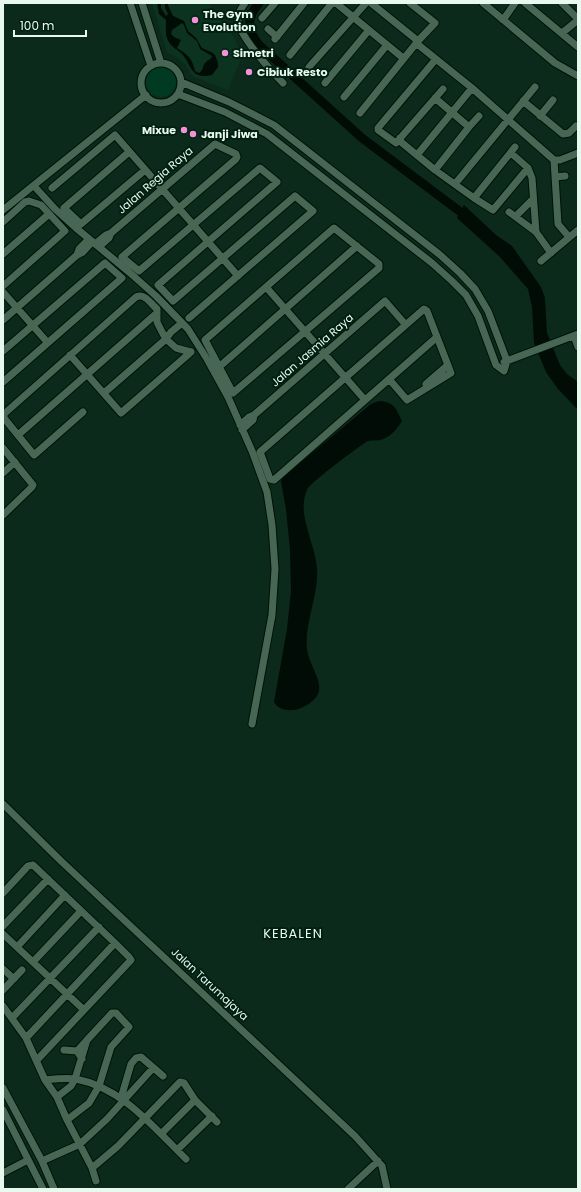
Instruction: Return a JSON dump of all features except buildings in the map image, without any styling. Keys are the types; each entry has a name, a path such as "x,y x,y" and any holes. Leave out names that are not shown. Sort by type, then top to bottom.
{"street":[{"path":"130,3 151,66"},
{"path":"142,3 161,63"},
{"path":"245,3 237,18 239,26 257,53 283,83"},
{"path":"262,18 275,3"},
{"path":"268,28 276,38 304,3"},
{"path":"290,55 332,3"},
{"path":"336,3 403,58"},
{"path":"309,67 366,3"},
{"path":"371,3 508,118 554,160 560,160 578,153"},
{"path":"360,112 403,58 435,23 410,3"},
{"path":"483,3 555,63 578,76"},
{"path":"503,20 515,3"},
{"path":"525,3 578,48"},
{"path":"562,3 578,20 562,33"},
{"path":"325,83 369,30"},
{"path":"344,97 387,45"},
{"path":"436,59 378,130 395,143 443,89"},
{"path":"161,63 169,64 180,75 181,82 178,94 169,101 162,103 156,102 146,95 142,83 143,76 151,66 161,63"},
{"path":"178,94 225,112 268,134 432,263 466,296 478,316 496,365 504,371 507,361 488,310 474,289 460,273 439,254 274,125 230,102 181,82"},
{"path":"455,184 534,87"},
{"path":"417,155 472,88"},
{"path":"3,210 146,95"},
{"path":"435,98 469,127"},
{"path":"540,116 553,100"},
{"path":"523,101 563,134 569,133 576,126"},
{"path":"225,112 230,102"},
{"path":"435,170 479,116"},
{"path":"52,188 115,135 238,276"},
{"path":"400,138 401,142 435,170 493,210 528,168"},
{"name":"Jalan Regia Raya","path":"3,320 77,255 79,249 109,238 111,233 214,144 236,154 236,159 179,208"},
{"path":"474,198 513,150 528,168 532,178 536,232"},
{"path":"130,152 64,208 81,224 145,170"},
{"path":"554,160 558,224 569,237"},
{"path":"179,208 122,257 139,272 260,168 277,182 158,285 173,301 295,196 313,211 189,318"},
{"path":"555,177 565,176"},
{"path":"34,186 55,209 156,296 183,325 207,359 228,397 252,451 266,492 272,525 275,569 272,615 252,724"},
{"path":"516,216 533,198"},
{"path":"3,222 25,202 29,201 40,205 65,231 3,286"},
{"path":"509,212 536,232 551,253"},
{"path":"3,254 49,214"},
{"path":"334,228 357,246 379,264 379,268 233,393 205,340 334,228"},
{"path":"541,261 578,230"},
{"path":"219,367 357,246"},
{"path":"3,351 105,263 122,278 3,382"},
{"path":"266,287 365,400"},
{"path":"3,292 48,343"},
{"path":"70,355 121,413 191,352 176,348 166,339 157,322 157,309 140,295 136,297 5,412 4,418 34,455 82,412"},
{"name":"Jalan Jasmia Raya","path":"241,427 253,420 254,415 385,301 405,324"},
{"path":"407,400 451,373 427,311 424,309 260,452 270,479 274,480 437,337"},
{"path":"18,435 157,313"},
{"path":"104,393 166,339 171,332 183,325"},
{"path":"507,361 576,335 578,347"},
{"path":"407,400 448,365"},
{"path":"389,379 407,400"},
{"path":"3,448 33,485 3,515"},
{"path":"3,473 15,462"},
{"name":"Jalan Tarumajaya","path":"3,804 61,861 355,1136 376,1163 383,1169 387,1189"},
{"path":"3,893 28,866 34,865 131,960 37,1060"},
{"path":"3,926 48,879"},
{"path":"17,947 65,895"},
{"path":"33,962 81,911"},
{"path":"12,1018 99,927"},
{"path":"3,934 84,1010"},
{"path":"26,1038 115,943"},
{"path":"3,969 14,979"},
{"path":"3,990 22,970"},
{"path":"3,1006 26,1038 92,1168 96,1181"},
{"path":"67,1120 89,1103 99,1086 109,1052 129,1027 114,1012 77,1051"},
{"path":"57,1097 71,1086 75,1079 87,1040"},
{"path":"64,1050 77,1051"},
{"path":"77,1051 82,1059"},
{"path":"122,1099 131,1064 136,1058 141,1058 163,1076"},
{"path":"42,1161 80,1144 106,1120 122,1099 153,1068"},
{"path":"46,1080 75,1079 99,1086 122,1099 145,1118 186,1159"},
{"path":"92,1168 118,1146 180,1082 184,1083 195,1100 217,1122"},
{"path":"3,1088 42,1161 53,1188"},
{"path":"161,1134 195,1100"},
{"path":"3,1110 43,1189"},
{"path":"177,1150 212,1116"},
{"path":"3,1173 28,1160"},
{"path":"348,1189 376,1163"}],"shaded area":[{"path":"152,3 208,3 234,38 242,56 228,90 192,76 185,64 167,52"},
{"path":"157,3 161,3 161,8 166,16 168,14 165,8 165,3 167,3 173,16 184,21 188,31 196,38 202,48 215,55 218,67 212,75 199,75 192,70 182,54 168,41 166,34 166,20 159,14","holes":["182,23 187,33 197,41 200,49 212,56 205,63 202,71 199,73 195,71 189,57 177,48 181,40 171,34 172,30"]},
{"path":"161,67 171,72 176,82 171,92 161,97 151,92 146,82 151,72"},
{"path":"464,205 496,235 512,246 541,287 545,298 547,333 560,365 567,374 578,382 578,410 558,389 546,372 534,343 532,307 528,289 500,257 457,218"},
{"path":"379,401 394,406 402,421 398,427 393,433 384,439 368,441 347,456 311,484 305,497 305,517 316,558 317,568 316,589 308,630 307,649 319,688 317,695 312,702 294,710 282,709 274,702 287,629 291,591 290,550 286,509 281,482 282,478 371,404"}],"waterway":[{"path":"259,3 250,19 250,29 259,45 362,138 470,219"}],"place":[{"name":"The Gym Evolution","path":"195,20"},
{"name":"Simetri","path":"225,53"},
{"name":"Cibiuk Resto","path":"249,72"},
{"name":"Mixue","path":"184,130"},
{"name":"Janji Jiwa","path":"193,134"}],"district":[{"name":"KEBALEN","path":"293,933"}]}
